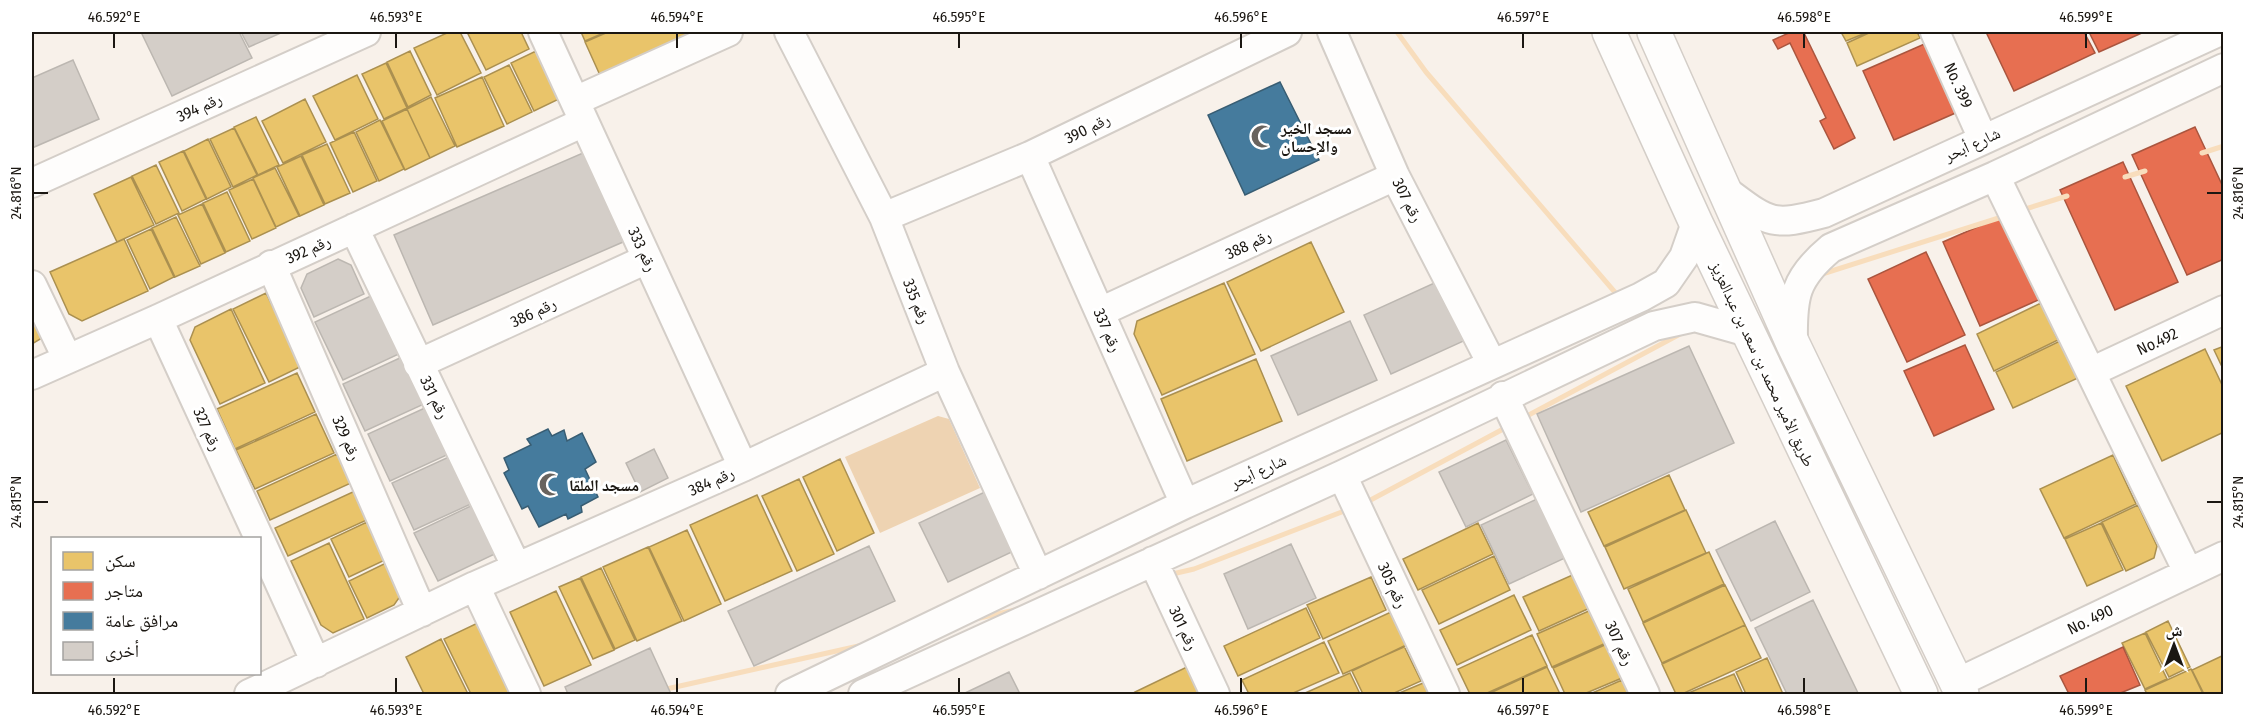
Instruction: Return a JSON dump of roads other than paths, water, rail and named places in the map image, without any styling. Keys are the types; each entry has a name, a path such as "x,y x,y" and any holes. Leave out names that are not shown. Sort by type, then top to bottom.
{"main road":[{"name":"طريق الأمير محمد بن سعد بن عبدالعزيز","path":"1609,32 1696,223 1920,694"},
{"path":"1654,32 1793,344 1960,689"}],"street":[{"name":"رقم 394","path":"32,183 366,32"},
{"name":"رقم 333","path":"543,32 743,467"},
{"name":"رقم 392","path":"32,375 354,228 728,32"},
{"name":"رقم 335","path":"789,32 884,217 945,372 1038,575"},
{"name":"رقم 390","path":"884,217 1030,156 1287,32"},
{"name":"رقم 307","path":"1332,32 1395,176 1492,364"},
{"name":"No. 399","path":"1935,32 1983,139"},
{"name":"شارع أبحر","path":"1726,190 1764,218 1786,223 1824,213 2218,32"},
{"path":"1793,344 1792,308 1799,281 1812,264 1831,248 1995,176 2223,68"},
{"name":"رقم 337","path":"1030,156 1185,504"},
{"name":"رقم 388","path":"1101,312 1395,176"},
{"path":"1995,176 2188,572"},
{"path":"1844,204 1834,213 1834,224 1849,236 1860,236"},
{"name":"شارع أبحر","path":"790,694 1185,504 1641,297 1666,283 1684,257 1696,223"},
{"name":"رقم 331","path":"354,228 516,566"},
{"name":"رقم 386","path":"418,364 648,259"},
{"name":"رقم 329","path":"271,265 422,612"},
{"path":"32,285 67,358"},
{"path":"1641,297 1654,326"},
{"name":"No.492","path":"2091,372 2223,310"},
{"path":"863,694 1342,475 1503,396 1654,326 1695,317 1748,332"},
{"name":"رقم 327","path":"158,319 258,537"},
{"name":"رقم 384","path":"249,694 516,566 743,467 945,372"},
{"name":"رقم 307","path":"1503,396 1645,694"},
{"name":"رقم 305","path":"1342,475 1445,694"},
{"name":"رقم 327","path":"261,543 316,663"},
{"name":"No. 490","path":"1960,689 2223,556"},
{"name":"رقم 301","path":"1154,561 1215,694"},
{"path":"474,586 526,694"}],"waterway":[{"path":"1397,32 1426,72 1619,297"},
{"path":"2202,153 2224,146"},
{"path":"2125,177 2145,171"},
{"path":"2022,210 2067,196"},
{"path":"1819,275 2005,216"},
{"path":"1523,418 1682,333"},
{"path":"1365,503 1507,427"},
{"path":"1168,575 1194,569 1347,510"},
{"path":"975,619 1015,610"},
{"path":"662,690 863,645"}],"place":[{"name":"مسجد الخير والإحسان","path":"1263,137"},
{"name":"مسجد الملقا","path":"551,485"}]}
